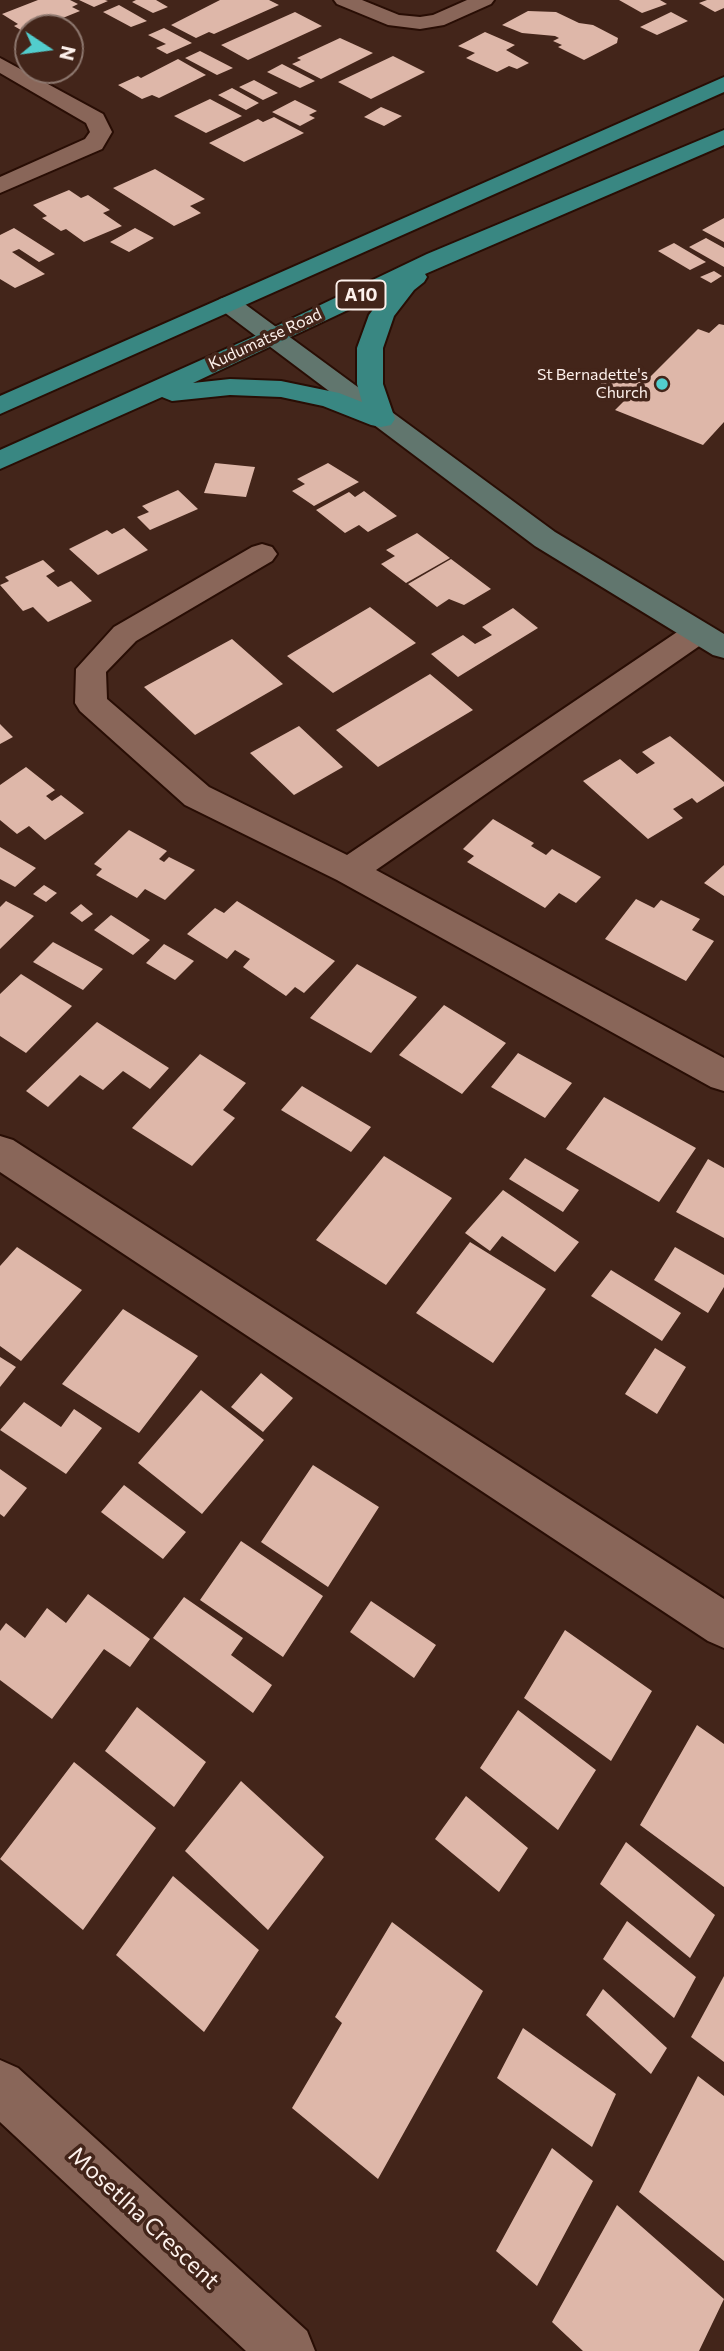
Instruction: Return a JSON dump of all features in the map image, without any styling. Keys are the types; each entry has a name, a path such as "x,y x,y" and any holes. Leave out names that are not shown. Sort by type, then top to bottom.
{"main road":[{"name":"A10","path":"0,405 724,84"},
{"name":"Kudumatse Road","path":"0,460 275,336 436,259 720,143"},
{"path":"381,419 370,384 370,348 382,315 405,285 436,259"},
{"path":"127,402 174,393 230,387 281,389 330,399 381,419"}],"street":[{"path":"344,0 376,15 396,21 420,23 437,21 484,0"},
{"path":"0,64 95,119 101,132 94,144 0,186"},
{"path":"229,304 545,539 711,640 349,872"},
{"path":"262,554 125,634 91,669 91,703 197,796 349,872 724,1076"},
{"path":"0,1152 724,1625"},
{"name":"Mosetlha Crescent","path":"1,2088 287,2351"}],"building":[{"path":"38,0 70,0 78,4 72,7 80,11 73,14 14,14 14,22 2,14"},
{"path":"79,0 105,0 108,1 94,7"},
{"path":"156,0 168,7 153,13 132,2"},
{"path":"220,0 269,0 279,5 214,34 209,32 196,38 171,25"},
{"path":"619,0 660,0 667,4 642,13"},
{"path":"724,0 724,8 715,12 699,3"},
{"path":"119,5 147,21 131,27 103,12"},
{"path":"528,11 556,12 579,23 593,25 618,38 617,43 584,60 558,47 562,45 553,41 559,38 555,36 522,33 502,25"},
{"path":"295,12 322,26 248,60 221,45"},
{"path":"671,12 688,21 657,35 640,27"},
{"path":"164,28 192,43 167,54 156,48 166,44 148,35"},
{"path":"485,32 515,45 506,50 529,63 517,69 509,66 497,72 466,58 475,53 458,46"},
{"path":"340,38 373,53 321,79 292,64 301,60 297,58"},
{"path":"200,51 233,68 217,75 185,58"},
{"path":"393,56 425,72 371,99 338,82"},
{"path":"178,59 206,75 159,98 152,95 142,99 118,85 138,76 141,78"},
{"path":"282,64 315,81 300,88 267,72"},
{"path":"254,80 278,93 263,100 239,87"},
{"path":"232,88 259,103 246,110 218,95"},
{"path":"210,99 242,116 206,133 174,116"},
{"path":"295,100 317,111 309,115 315,118 300,126 272,112"},
{"path":"381,107 402,116 384,126 364,117"},
{"path":"274,117 304,133 244,162 209,143 258,119 263,122"},
{"path":"155,169 205,199 190,206 201,213 174,226 113,188"},
{"path":"69,190 81,198 88,195 110,210 103,213 122,226 84,242 66,229 61,231 42,218 47,216 33,205"},
{"path":"724,218 724,242 702,230"},
{"path":"14,228 55,254 39,262 19,249 12,252 45,274 15,288 0,279 0,235"},
{"path":"135,228 154,238 129,252 110,242"},
{"path":"706,238 724,248 724,267 689,247"},
{"path":"674,243 706,262 690,270 658,251"},
{"path":"714,271 722,276 711,283 700,277"},
{"name":"St Bernadette's Church","path":"719,324 724,325 724,422 703,445 615,410 624,401 595,390 617,367 648,379 698,329 709,333"},
{"path":"215,463 255,467 246,497 204,493"},
{"path":"328,463 359,482 314,506 292,491 305,484 297,479"},
{"path":"178,490 198,509 150,530 137,517 149,512 142,506"},
{"path":"364,491 397,516 368,532 359,525 345,533 316,510 349,492 355,497"},
{"path":"124,528 148,550 98,575 69,549 107,530 112,534"},
{"path":"417,533 450,558 406,583 381,564 395,556 386,550"},
{"path":"451,559 491,589 464,605 449,599 437,607 408,584"},
{"path":"43,560 55,571 46,576 58,587 71,581 92,601 48,622 33,607 23,611 0,585 9,581 5,577"},
{"path":"370,607 416,643 333,693 287,656"},
{"path":"513,608 538,628 458,677 431,654 463,635 475,644 492,635 482,627"},
{"path":"232,639 283,684 195,735 144,687"},
{"path":"430,674 473,710 378,767 336,730"},
{"path":"0,724 13,737 0,744"},
{"path":"299,726 343,767 294,795 250,753"},
{"path":"670,736 724,782 724,786 697,803 692,798 673,809 683,818 648,839 583,781 620,759 637,774 655,763 642,752"},
{"path":"26,767 55,790 46,796 52,801 61,795 84,813 45,840 29,826 17,834 0,820 0,785"},
{"path":"493,819 534,843 531,846 546,855 552,849 601,877 576,903 559,893 545,908 467,862 474,856 463,849"},
{"path":"129,830 167,851 159,859 164,862 169,857 195,870 165,900 145,889 137,898 96,875 102,869 94,864"},
{"path":"0,847 36,868 15,887 0,879"},
{"path":"724,865 724,896 704,883"},
{"path":"44,885 57,893 46,902 33,894"},
{"path":"636,899 654,908 661,900 700,919 692,930 714,941 686,981 605,939"},
{"path":"6,901 34,916 0,949 0,907"},
{"path":"237,901 335,961 304,993 295,987 286,996 243,967 250,959 235,950 227,959 187,934 215,908 224,913"},
{"path":"81,904 93,914 82,922 70,913"},
{"path":"111,915 150,940 133,955 94,930"},
{"path":"53,942 103,969 83,990 33,962"},
{"path":"164,944 194,961 175,980 146,963"},
{"path":"357,964 417,997 371,1053 310,1018"},
{"path":"21,974 72,1006 26,1053 0,1036 0,994"},
{"path":"444,1005 506,1043 462,1094 399,1055"},
{"path":"97,1022 169,1068 150,1089 123,1071 103,1090 80,1075 48,1107 26,1091"},
{"path":"518,1053 572,1083 545,1118 491,1087"},
{"path":"200,1054 246,1083 223,1110 235,1118 192,1166 132,1128"},
{"path":"302,1086 371,1127 351,1152 281,1110"},
{"path":"604,1097 696,1148 659,1202 566,1149"},
{"path":"384,1156 452,1198 386,1285 316,1240"},
{"path":"525,1158 579,1190 563,1212 509,1179"},
{"path":"708,1159 724,1168 724,1238 676,1212"},
{"path":"503,1190 579,1242 555,1272 502,1236 490,1251 465,1233"},
{"path":"470,1242 546,1289 493,1363 416,1313"},
{"path":"17,1247 82,1290 21,1361 0,1346 0,1266"},
{"path":"675,1247 724,1275 724,1287 708,1313 654,1280"},
{"path":"611,1270 681,1313 662,1341 591,1296"},
{"path":"123,1309 198,1356 139,1433 62,1384"},
{"path":"655,1348 686,1367 657,1414 625,1394"},
{"path":"0,1357 16,1367 0,1387"},
{"path":"261,1373 293,1398 263,1432 231,1407"},
{"path":"201,1390 264,1440 202,1514 138,1463"},
{"path":"24,1402 61,1427 74,1409 102,1428 66,1474 0,1430"},
{"path":"313,1465 379,1507 328,1587 261,1542"},
{"path":"0,1469 27,1488 4,1517 0,1514"},
{"path":"124,1485 186,1532 163,1559 101,1512"},
{"path":"241,1541 323,1596 283,1657 200,1600"},
{"path":"88,1594 150,1639 130,1667 104,1649 52,1719 0,1680 0,1631 6,1623 25,1638 47,1608 66,1623"},
{"path":"184,1597 243,1638 231,1655 272,1685 253,1713 153,1638"},
{"path":"371,1601 436,1645 414,1678 350,1632"},
{"path":"565,1630 652,1691 611,1761 524,1698"},
{"path":"137,1707 206,1762 174,1807 105,1751"},
{"path":"518,1710 596,1770 558,1830 480,1768"},
{"path":"697,1725 724,1744 724,1887 640,1825"},
{"path":"74,1762 156,1828 83,1930 0,1859"},
{"path":"241,1781 324,1857 268,1930 185,1851"},
{"path":"466,1796 528,1848 499,1892 435,1839"},
{"path":"626,1842 715,1915 690,1958 600,1884"},
{"path":"173,1876 259,1950 204,2032 116,1955"},
{"path":"627,1921 696,1977 674,2018 603,1959"},
{"path":"392,1922 483,1991 378,2179 292,2108 342,2023 335,2017"},
{"path":"724,1976 724,2062 691,2037"},
{"path":"603,1989 667,2048 651,2074 586,2015"},
{"path":"523,2028 616,2094 592,2147 497,2078"},
{"path":"698,2076 724,2096 724,2261 639,2192"},
{"path":"552,2148 593,2181 537,2286 496,2251"},
{"path":"617,2205 724,2299 699,2351 583,2351 552,2322"}],"place":[{"name":"St Bernadette's Church","path":"662,384"}]}
